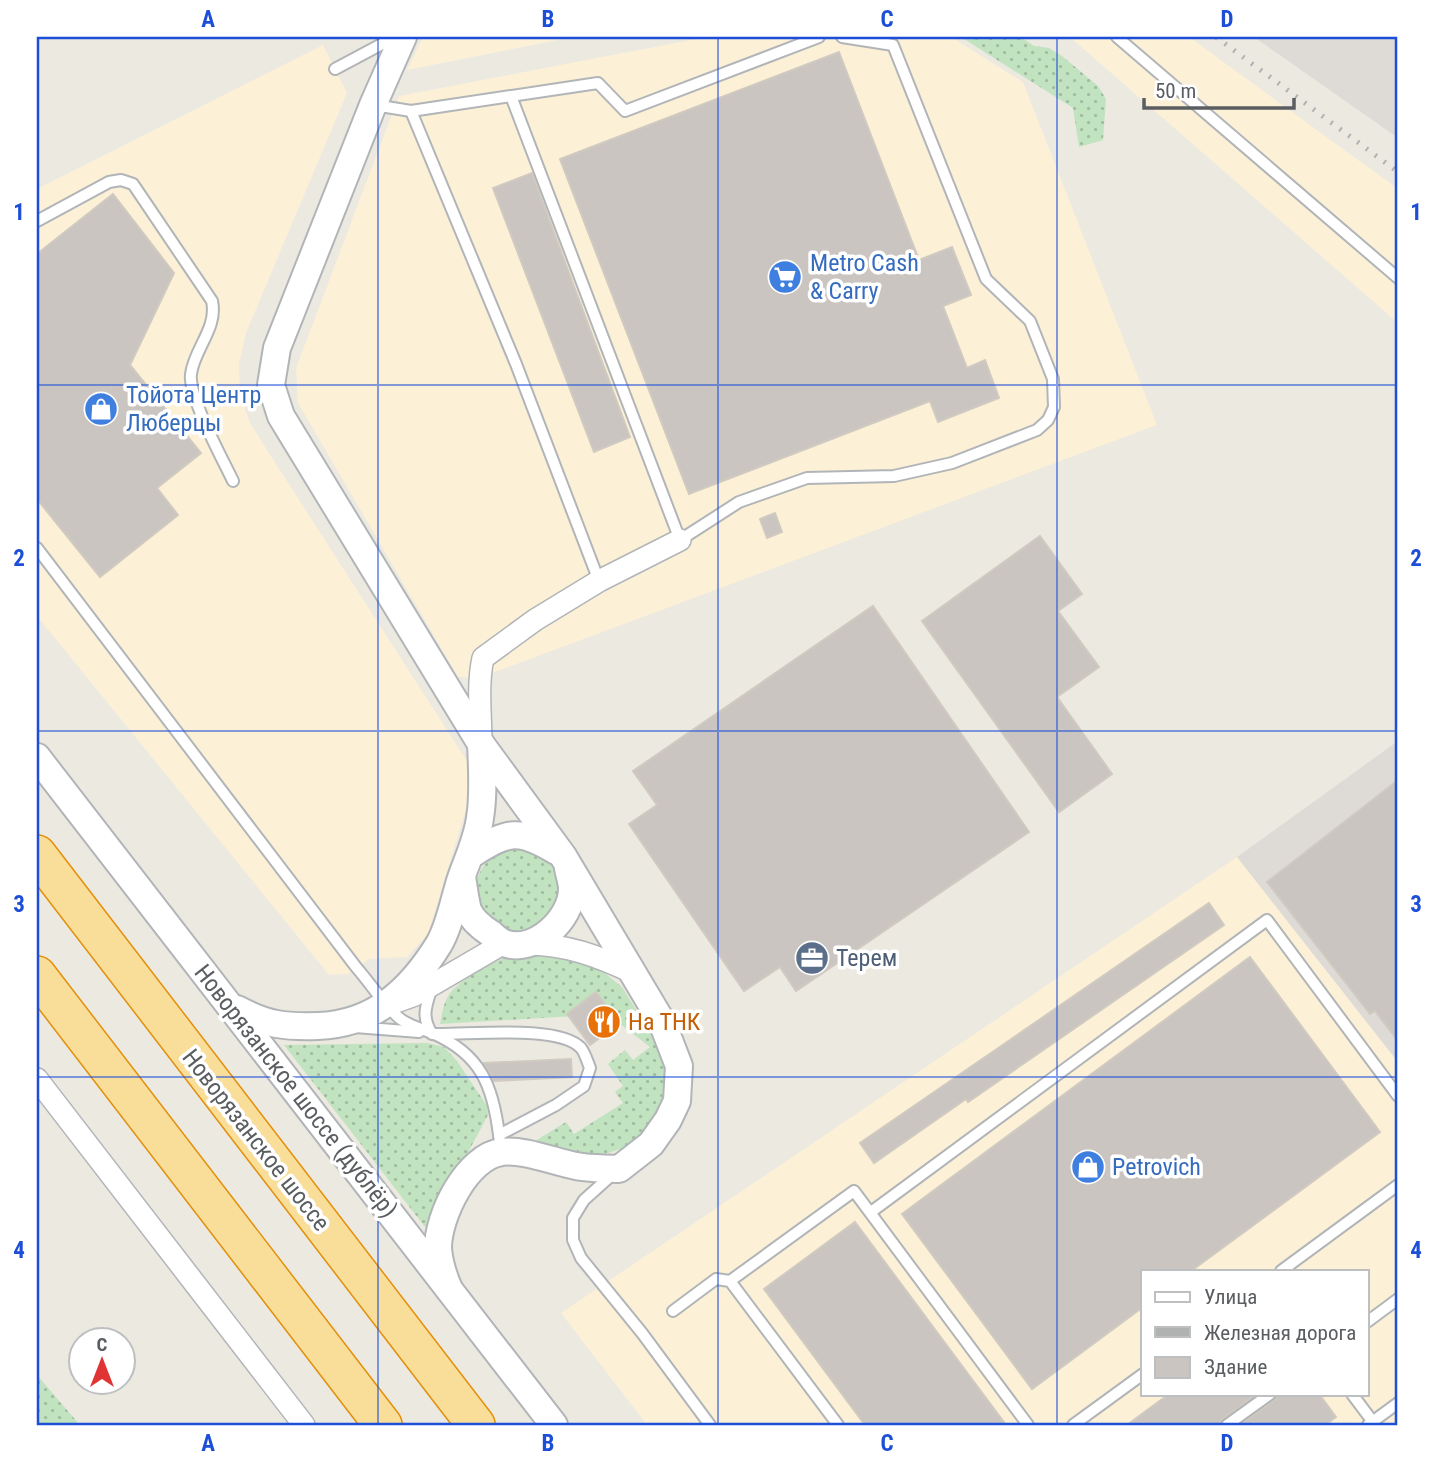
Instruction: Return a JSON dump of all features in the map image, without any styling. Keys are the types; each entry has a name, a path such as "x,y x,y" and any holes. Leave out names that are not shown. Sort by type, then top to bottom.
{"highway":[{"name":"Новорязанское шоссе","path":"37,854 476,1425"},
{"path":"37,975 383,1425"}],"street":[{"path":"403,37 373,105 277,348 271,384 281,416 481,744 566,861 634,973 656,1010 679,1066 677,1101 668,1121 651,1144 619,1169 580,1167 512,1152 500,1143 470,1170 446,1210 438,1247 440,1267 449,1289"},
{"path":"388,1004 440,942 481,817 479,678 483,658 535,620 599,581 680,540"},
{"name":"Новорязанское шоссе (дублёр)","path":"37,757 554,1425"},
{"path":"229,1004 259,1021 284,1027 336,1026 361,1019 388,1004 415,995 515,943 548,934 562,919 569,905 572,889 566,861 531,837 517,835 495,839 467,865 469,911 475,922 515,943 574,948 634,973"},
{"path":"37,1079 304,1425"}],"lane":[{"path":"335,69 395,37"},
{"path":"373,105 411,111 598,83 625,111 819,37"},
{"path":"511,96 680,540 740,502 807,478 894,476 952,463 1037,430 1048,420 1054,407 1053,379 1030,321 986,279 893,45 842,37"},
{"path":"1117,37 1398,278"},
{"path":"411,111 516,364 599,581"},
{"path":"37,221 109,182 121,180 133,184 212,301 212,319 191,373 192,390 233,481"},
{"path":"37,548 356,967 398,1017 410,1026 432,1034 463,1050 481,1072 495,1100 500,1143 584,1086 590,1068 582,1048 560,1036 527,1033 432,1034 336,1026"},
{"path":"871,1212 1267,919 1398,1096"},
{"path":"432,984 425,1022 432,1034"},
{"path":"619,1169 584,1200 573,1218 573,1241 581,1258 710,1425"},
{"path":"1282,1270 1398,1185"},
{"path":"673,1311 716,1279 730,1281 854,1191 1028,1425"},
{"path":"730,1281 838,1425"},
{"path":"1368,1321 1398,1299"},
{"path":"1073,1425 1141,1375"},
{"path":"1227,1425 1267,1396"},
{"path":"1353,1396 1371,1423 1398,1403"}],"shaded area":[{"path":"423,37 573,37 407,70"},
{"path":"707,37 951,37 1023,82 1157,425 479,678 458,677 298,403 296,368 399,96"},
{"path":"1070,37 1189,37 1398,189 1398,323"},
{"path":"1254,37 1398,37 1398,138"},
{"path":"323,45 347,93 246,333 239,364 240,395 250,423 467,761 470,777 470,796 428,934 407,957 369,959 348,974 329,975 37,616 37,189"},
{"path":"1398,741 1398,1062 1237,857"},
{"name":"Petrovich","path":"1237,857 1398,1062 1398,1425 647,1425 561,1313"}],"green space":[{"path":"961,37 1021,37 1034,46 1049,48 1062,56 1098,86 1106,99 1103,140 1079,147 1073,108"},
{"path":"510,847 529,849 542,854 556,868 559,876 561,902 533,932 506,932 492,924 482,913 477,901 478,875 496,854"},
{"path":"514,954 574,959 602,971 622,987 666,1058 668,1081 661,1108 640,1136 626,1147 585,1161 532,1143 566,1122 574,1134 623,1103 615,1092 623,1086 608,1064 625,1050 633,1060 650,1047 619,1023 596,993 574,1016 440,1024 447,999 456,987 480,970"},
{"path":"427,1043 444,1047 457,1061 487,1106 488,1115 432,1220 425,1227 284,1045"},
{"path":"37,1375 79,1424 80,1425 37,1425"}],"building":[{"name":"Metro Cash & Carry","path":"839,52 919,260 952,247 971,295 943,306 967,368 985,360 999,398 938,422 930,401 689,494 560,159"},
{"path":"532,173 630,437 594,452 493,188"},
{"name":"Тойота Центр Люберцы","path":"113,194 174,273 130,365 201,453 157,488 178,515 100,577 37,499 37,254"},
{"path":"775,513 782,532 767,538 760,519"},
{"path":"1040,536 1082,594 1058,611 1099,667 1057,697 1112,774 1059,812 922,621"},
{"path":"873,606 1029,832 796,991 780,967 744,991 629,824 657,805 633,771"},
{"path":"1398,780 1398,1041 1375,1011 1370,1014 1267,882"},
{"path":"1209,903 1224,925 968,1102 966,1099 874,1163 860,1143"},
{"path":"1250,957 1380,1132 1192,1270 1141,1270 1141,1308 1032,1389 902,1214"},
{"path":"596,992 619,1023 590,1045 567,1014"},
{"path":"571,1059 572,1077 494,1081 484,1063"},
{"path":"855,1222 1006,1425 865,1425 764,1289"},
{"path":"1166,1396 1254,1396 1222,1419 1219,1425 1127,1425"},
{"path":"1277,1396 1320,1396 1336,1417 1325,1425 1240,1425"}],"railway":[{"path":"1216,37 1398,172"}],"place":[{"name":"Metro Cash & Carry","path":"785,277"},
{"name":"Тойота Центр Люберцы","path":"101,409"},
{"name":"Терем","path":"812,958"},
{"name":"На ТНК","path":"604,1022"},
{"name":"Petrovich","path":"1088,1167"}]}
